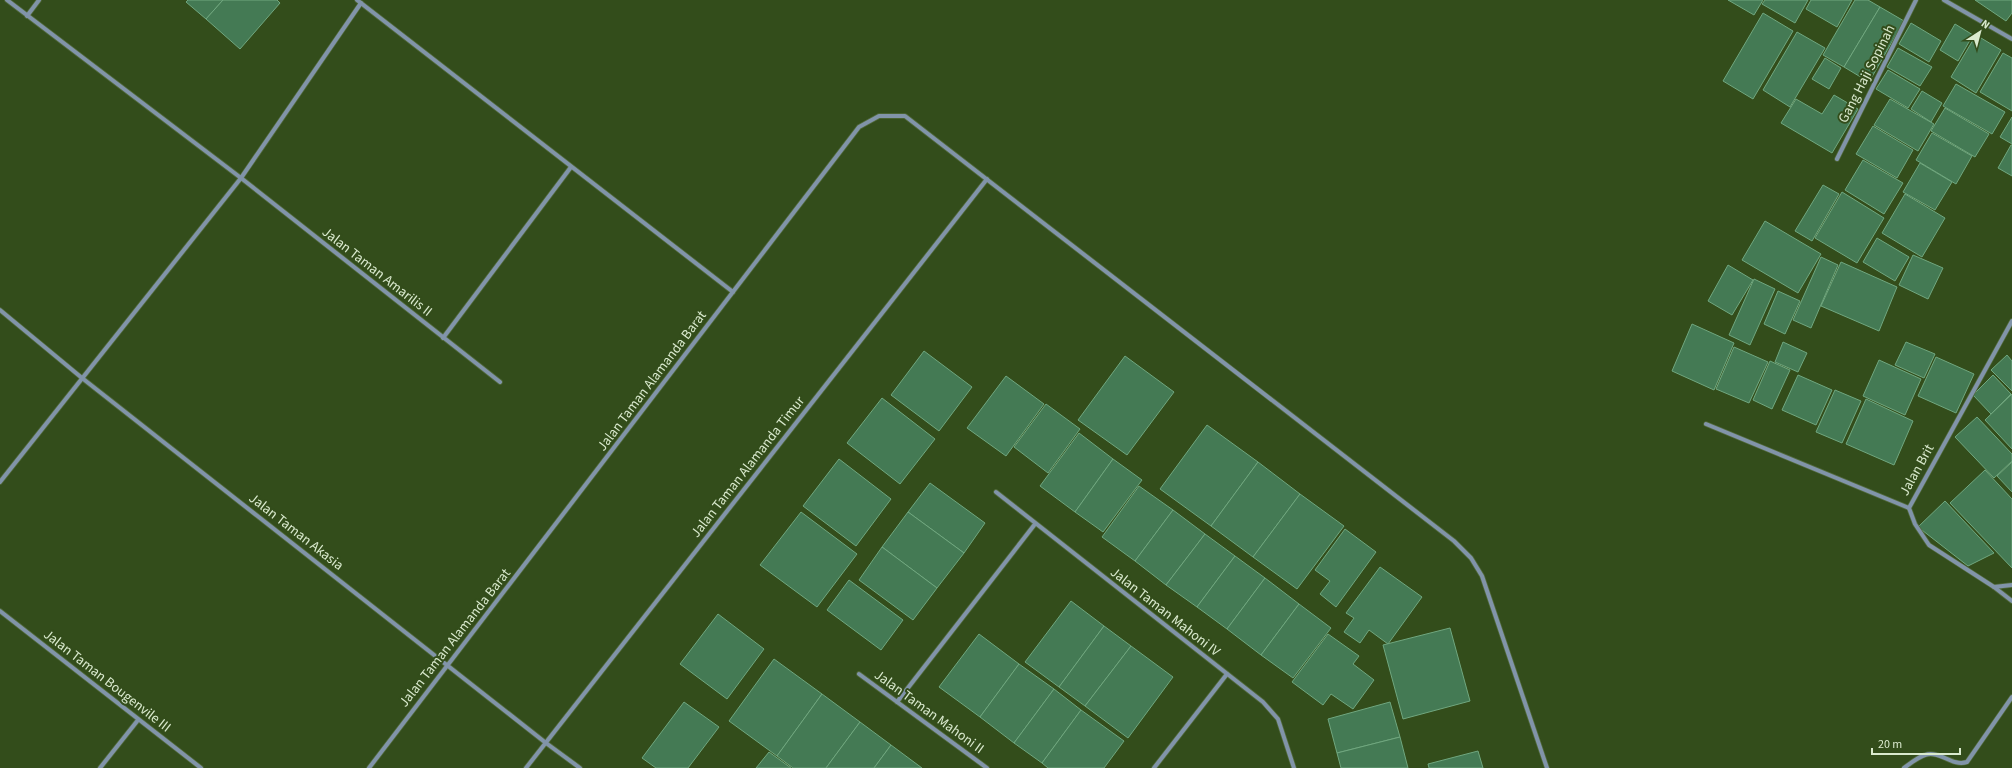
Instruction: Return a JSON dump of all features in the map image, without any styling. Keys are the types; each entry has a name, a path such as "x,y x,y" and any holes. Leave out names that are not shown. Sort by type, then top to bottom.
{"street":[{"name":"Jalan Taman Amarilis II","path":"7,0 241,178 500,382"},
{"path":"27,16 39,0"},
{"name":"Gang Haji Sopinah","path":"1837,159 1916,0"},
{"path":"1944,0 2012,39"},
{"path":"0,482 241,178 359,1 734,292"},
{"name":"Jalan Taman Alamanda Barat","path":"369,768 449,666 859,127 879,116 905,116 1454,541 1471,558 1482,576 1546,768"},
{"path":"443,338 571,167"},
{"name":"Jalan Taman Alamanda Timur","path":"526,768 987,179"},
{"name":"Jalan Taman Akasia","path":"0,310 82,378 546,743 580,768"},
{"name":"Jalan Brit","path":"2012,321 1909,508 1915,524 1929,545 2012,601"},
{"path":"1706,424 1909,508"},
{"name":"Jalan Taman Mahoni IV","path":"996,492 1272,710 1278,720 1294,768"},
{"path":"897,702 1035,524"},
{"path":"1994,588 2012,585"},
{"name":"Jalan Taman Bougenvile III","path":"0,611 201,768"},
{"name":"Jalan Taman Mahoni II","path":"858,674 988,768"},
{"path":"1154,768 1227,674"},
{"path":"1904,768 1919,758 1932,754 1956,763 1962,764 1967,762 2012,697"},
{"path":"100,768 138,720"}],"building":[{"path":"188,0 223,0 206,19 186,2"},
{"path":"223,0 277,0 280,3 240,49 206,19"},
{"path":"1728,0 1763,0 1754,15"},
{"path":"1765,0 1808,0 1795,23 1762,4"},
{"path":"1811,0 1852,0 1837,27 1806,9"},
{"path":"1855,0 1868,0 1880,7 1844,67 1823,55"},
{"path":"1975,0 2012,0 2012,13 2006,21"},
{"path":"1880,7 1904,21 1869,82 1844,67"},
{"path":"1763,13 1793,31 1753,99 1723,81"},
{"path":"1911,23 1941,41 1929,62 1899,44"},
{"path":"1955,24 1973,35 1958,61 1940,50"},
{"path":"1797,32 1825,48 1790,107 1763,90"},
{"path":"1976,35 2001,50 1976,93 1951,77"},
{"path":"1898,48 1932,67 1920,86 1887,67"},
{"path":"2003,53 2012,58 2012,111 1980,92"},
{"path":"1825,58 1841,68 1829,89 1812,79"},
{"path":"1888,70 1920,89 1908,108 1876,89"},
{"path":"1956,84 2005,112 1992,134 1943,106"},
{"path":"1922,91 1942,103 1931,122 1911,109"},
{"path":"1834,95 1858,109 1832,153 1781,123 1796,99 1822,114"},
{"path":"1890,99 1934,124 1918,151 1874,125"},
{"path":"1945,108 1989,134 1975,157 1931,131"},
{"path":"2012,117 2012,144 2000,137"},
{"path":"1873,126 1913,150 1897,178 1856,154"},
{"path":"1932,133 1972,156 1956,184 1916,160"},
{"path":"2012,145 2012,176 1998,168"},
{"path":"1863,160 1903,183 1884,214 1845,190"},
{"path":"1920,163 1952,182 1935,210 1903,192"},
{"path":"1823,185 1839,194 1812,241 1795,231"},
{"path":"1842,192 1884,218 1857,263 1815,238"},
{"path":"1905,194 1945,218 1922,257 1882,233"},
{"path":"1765,221 1821,254 1798,293 1742,260"},
{"path":"1877,238 1909,257 1895,281 1863,262"},
{"path":"1913,255 1943,268 1928,299 1899,285"},
{"path":"1821,257 1838,265 1811,328 1793,320"},
{"path":"1841,262 1897,287 1879,331 1821,306"},
{"path":"1728,265 1753,280 1732,315 1708,301"},
{"path":"1754,279 1775,289 1750,345 1729,335"},
{"path":"1778,291 1800,301 1785,334 1764,324"},
{"path":"1692,324 1734,343 1714,390 1672,371"},
{"path":"1783,342 1807,353 1798,372 1775,362"},
{"path":"1906,342 1935,354 1924,378 1895,365"},
{"path":"1734,347 1768,362 1749,403 1716,389"},
{"path":"924,351 972,387 939,431 891,395"},
{"path":"2007,355 2012,361 2012,391 1991,370"},
{"path":"1125,356 1174,392 1127,455 1078,420"},
{"path":"1936,357 1974,374 1956,413 1918,396"},
{"path":"1879,360 1921,379 1905,415 1863,396"},
{"path":"1770,361 1790,370 1772,409 1753,400"},
{"path":"1798,375 1832,390 1816,425 1782,410"},
{"path":"1993,375 2011,394 1991,414 1973,395"},
{"path":"1006,376 1044,404 1006,456 967,428"},
{"path":"1835,390 1861,401 1842,443 1816,432"},
{"path":"2012,394 2012,449 1985,420"},
{"path":"882,398 935,439 900,484 847,443"},
{"path":"1866,399 1913,421 1894,465 1846,444"},
{"path":"1046,404 1080,429 1048,473 1014,447"},
{"path":"1977,417 2012,454 2012,461 1994,478 1955,437"},
{"path":"1207,425 1258,462 1211,526 1160,489"},
{"path":"1079,433 1113,459 1075,512 1040,486"},
{"path":"839,459 891,499 856,546 803,506"},
{"path":"1113,459 1142,480 1103,532 1075,512"},
{"path":"1258,462 1300,494 1253,557 1211,526"},
{"path":"2012,462 2012,492 1997,476"},
{"path":"1985,470 2012,499 2012,568 1950,503"},
{"path":"930,483 985,523 964,553 908,512"},
{"path":"1139,486 1173,510 1135,561 1102,537"},
{"path":"1300,494 1344,526 1297,589 1253,557"},
{"path":"1945,501 1994,553 1968,566 1918,527"},
{"path":"1173,510 1205,534 1166,585 1135,561"},
{"path":"801,512 857,554 817,607 760,565"},
{"path":"908,512 964,553 937,588 882,547"},
{"path":"1345,529 1376,552 1336,607 1320,594 1330,581 1315,570"},
{"path":"1205,534 1235,556 1197,607 1166,585"},
{"path":"882,547 937,588 913,620 859,580"},
{"path":"1235,556 1265,578 1227,629 1197,607"},
{"path":"1380,567 1422,597 1388,644 1369,630 1360,643 1344,632 1354,618 1346,613"},
{"path":"1265,578 1299,604 1261,655 1227,629"},
{"path":"849,580 903,620 881,650 827,610"},
{"path":"1071,601 1104,626 1059,687 1025,662"},
{"path":"1299,604 1331,628 1293,678 1261,655"},
{"path":"718,614 764,649 727,699 680,664"},
{"path":"1104,626 1131,646 1085,706 1059,687"},
{"path":"1450,628 1470,701 1403,719 1383,645"},
{"path":"979,634 1019,664 980,717 939,687"},
{"path":"1328,634 1359,656 1353,664 1374,680 1353,709 1331,694 1323,705 1292,682"},
{"path":"1131,646 1173,677 1128,738 1085,706"},
{"path":"774,659 822,694 777,756 729,721"},
{"path":"1019,664 1054,689 1014,743 980,717"},
{"path":"1054,689 1081,710 1042,763 1014,743"},
{"path":"822,694 860,722 826,768 793,768 777,756"},
{"path":"684,702 719,727 688,768 656,768 642,758"},
{"path":"1390,702 1400,737 1337,753 1328,719"},
{"path":"1081,710 1124,741 1104,768 1048,768 1042,763"},
{"path":"860,722 891,745 874,768 826,768"},
{"path":"1400,737 1408,768 1341,768 1337,753"},
{"path":"891,745 922,768 874,768"},
{"path":"1478,751 1483,768 1429,768 1428,764"},
{"path":"769,752 791,768 756,768"}]}
